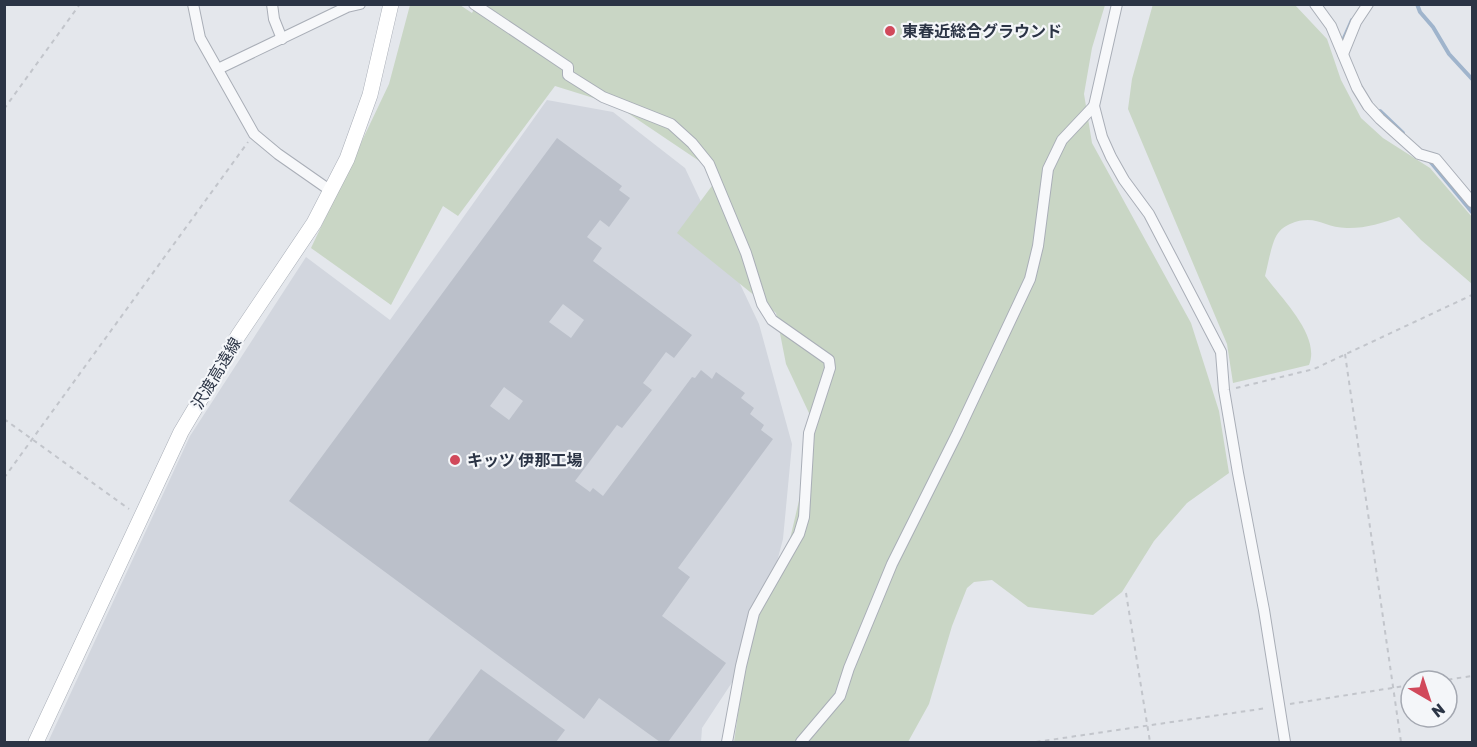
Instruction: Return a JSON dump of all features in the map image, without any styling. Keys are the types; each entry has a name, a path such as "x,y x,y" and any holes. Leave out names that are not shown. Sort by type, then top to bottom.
{"main road":[{"name":"沢渡高遠線","path":"36,742 181,432 211,378 314,223 347,159 370,95 391,4"}],"street":[{"path":"194,4 200,38 254,134 331,191"},
{"path":"272,4 274,19 282,39"},
{"path":"474,4 567,67 568,75 603,97 671,124 692,143 709,164 746,253 762,304 772,320 829,360 830,368 809,433 804,517 799,534 754,613 741,666 729,742"},
{"path":"1117,4 1094,106 1102,137 1111,157 1124,180 1149,214 1221,352 1224,390 1285,742"},
{"path":"1315,4 1331,26 1357,88 1368,106 1419,154 1436,159 1473,202"},
{"path":"1343,54 1356,22 1368,4"},
{"path":"218,69 356,5"},
{"path":"801,742 840,696 849,668 892,564 957,434 1030,279 1038,246 1048,169 1062,141 1094,106"}],"path":[{"path":"4,109 80,4"},
{"path":"4,478 254,134"},
{"path":"1224,390 1314,369 1473,295"},
{"path":"1345,354 1401,742"},
{"path":"4,419 140,517"},
{"path":"1126,593 1150,742"},
{"path":"1036,742 1399,687"}],"shaded area":[{"name":"キッツ 伊那工場","path":"547,100 613,112 685,168 759,324 792,444 783,539 754,649 702,728 701,742 48,742 190,436 306,257 390,320"}],"green space":[{"path":"477,4 1105,5 1092,48 1084,94 1092,143 1191,323 1219,411 1229,473 1187,503 1154,541 1122,592 1093,615 1028,607 992,580 974,582 967,588 952,626 929,704 908,742 734,742 744,672 757,619 783,569 816,428 786,364 776,313 677,233 720,175 616,105 555,86 458,216 443,206 391,305 311,248 389,84 410,5 460,5 472,13"},
{"path":"1153,4 1295,5 1327,39 1341,80 1361,118 1383,138 1430,168 1472,217 1472,284 1421,240 1399,217 1375,225 1356,228 1340,228 1307,220 1290,224 1281,229 1277,235 1265,276 1305,330 1311,354 1309,365 1233,383 1227,344 1128,109 1132,79"}],"building":[{"name":"キッツ 伊那工場","path":"557,138 622,186 619,190 630,198 609,227 600,220 587,237 602,248 593,261 692,335 674,358 666,352 643,383 652,390 622,428 617,425 575,481 590,492 593,488 603,496 692,377 695,378 701,370 712,379 716,372 745,393 741,398 754,408 750,414 764,425 761,430 773,439 678,568 690,577 662,616 726,663 668,742 660,742 599,698 584,719 289,501","holes":["563,304 584,320 571,338 549,322","504,387 523,401 509,420 490,406"]},
{"path":"481,669 565,730 556,742 427,742"}],"waterway":[{"path":"1417,4 1449,54 1472,79"},
{"path":"1344,38 1352,20"},
{"path":"1380,111 1403,133"},
{"path":"1429,160 1472,212"}],"place":[{"name":"東春近総合グラウンド","path":"890,31"},
{"name":"キッツ 伊那工場","path":"455,460"}]}
